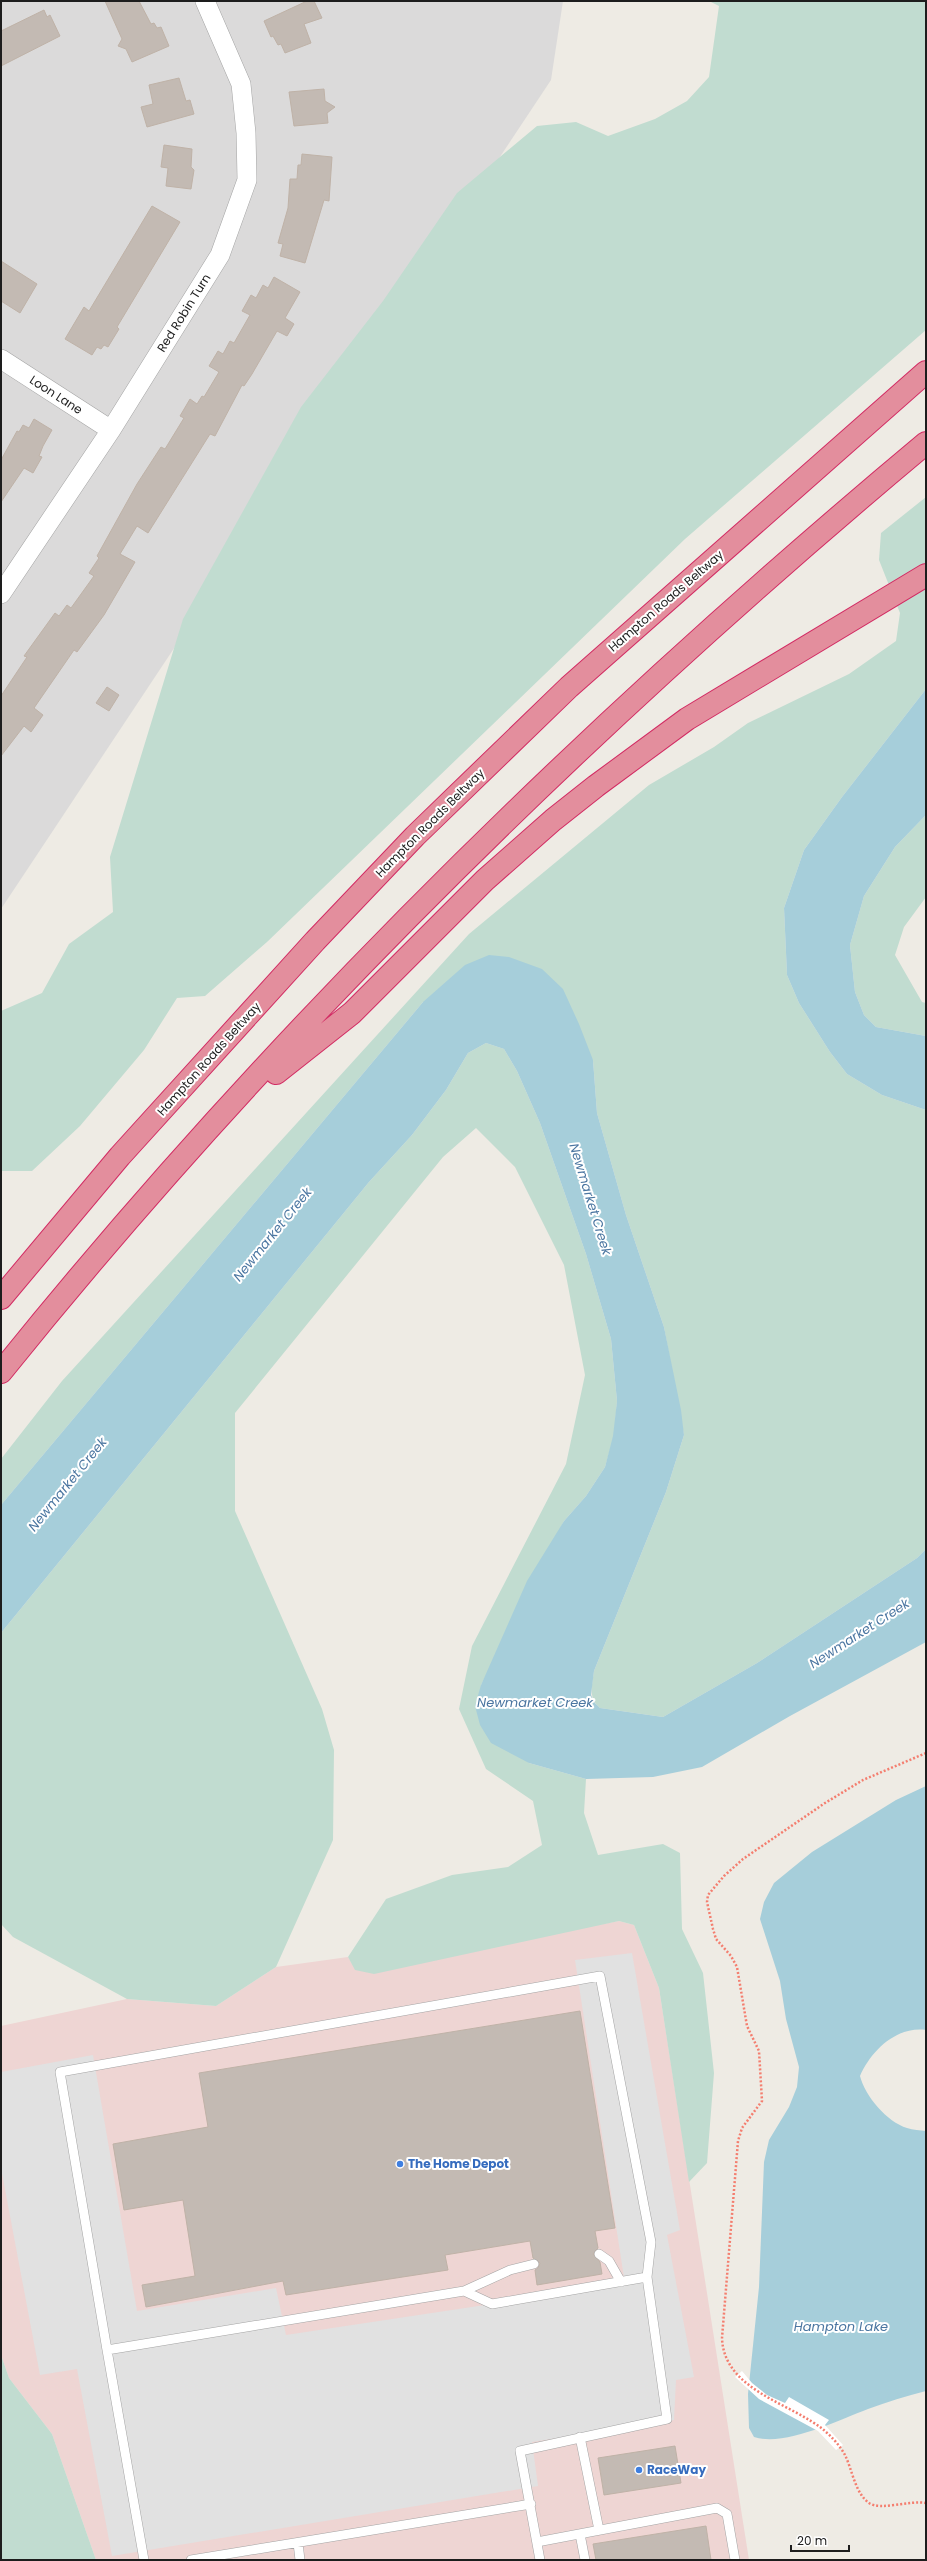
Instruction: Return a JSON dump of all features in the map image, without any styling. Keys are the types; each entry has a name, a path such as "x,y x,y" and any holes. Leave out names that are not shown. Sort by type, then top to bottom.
{"highway":[{"path":"904,390 926,367"},
{"path":"904,390 926,372"},
{"name":"Hampton Roads Beltway","path":"1,1298 125,1151 315,941 415,836 569,687 904,390"},
{"path":"1,1372 55,1305 225,1112 382,945 632,701 712,626 926,443"},
{"path":"225,1112 352,1013 485,880 553,820 596,786 687,719 926,575"}],"street":[{"name":"Red Robin Turn","path":"1,594 111,430 220,255 247,180 246,133 241,84 205,1"},
{"name":"Loon Lane","path":"1,359 111,430"}],"lane":[{"path":"144,2560 60,2072 600,1976 651,2242 647,2277 667,2419 520,2450 540,2560"},
{"path":"599,2254 609,2261 621,2282"},
{"path":"107,2350 464,2292 510,2270 534,2264"},
{"path":"464,2292 492,2304 647,2277"},
{"path":"580,2437 599,2530"},
{"path":"191,2560 530,2504"},
{"path":"537,2542 717,2508 727,2514 735,2560"},
{"path":"580,2534 585,2560"},
{"path":"298,2542 300,2560"}],"path":[{"path":"926,1753 863,1780 825,1803 743,1859 724,1876 708,1895 708,1910 716,1939 731,1956 737,1967 747,2026 759,2051 763,2094 760,2107 742,2128 738,2141 722,2338 727,2358 738,2374 754,2389 819,2426 840,2448 863,2496 870,2504 880,2506 912,2502 926,2503"}],"shaded area":[{"path":"1,1 563,1 551,80 1,909"},
{"path":"619,1921 634,1925 659,1988 749,2560 96,2560 52,2434 9,2378 1,2355 1,2026 127,1999 216,2006 276,1967 348,1957 356,1970"},
{"path":"632,1953 680,2230 667,2235 694,2377 676,2380 674,2420 532,2442 538,2486 112,2556 77,2369 40,2375 1,2168 1,2072 93,2055 137,2311 276,2288 286,2335 625,2284 575,1960"}],"green space":[{"path":"709,1 926,1 926,330 685,539 267,942 205,996 177,998 144,1050 80,1126 32,1171 1,1171 1,1011 42,993 69,944 113,912 110,857 183,619 301,407 383,301 457,193 537,126 576,122 608,136 655,119 687,101 709,77 719,6"},
{"path":"926,497 926,689 842,797 804,850 784,908 787,975 799,1003 830,1052 847,1074 882,1095 926,1110 926,1549 917,1558 757,1663 663,1717 600,1708 596,1704 592,1696 594,1671 666,1492 684,1435 664,1327 626,1215 597,1113 593,1060 423,1002 1,1505 1,1459 62,1381 469,934 649,785 714,747 748,723 849,674 896,641 900,613 879,560 881,533"},
{"path":"926,815 926,897 904,927 895,955 922,1002 926,1003 926,1036 876,1027 864,1015 855,992 850,945 864,896 895,847"},
{"path":"486,1043 504,1049 517,1071 540,1123 586,1254 611,1339 617,1401 614,1436 605,1467 586,1496 564,1521 481,1685 529,1763 586,1779 584,1813 598,1855 663,1844 680,1853 682,1929 703,1973 714,2073 707,2163 689,2182 659,1988 634,1925 619,1921 374,1974 355,1970 348,1957 386,1899 452,1875 508,1867 542,1845 533,1801 486,1769 459,1709 472,1646 566,1464 585,1375 564,1265 515,1167 476,1128 443,1157 235,1413 235,1511 322,1709 334,1750 333,1840 276,1967 216,2006 127,1999 13,1937 1,1924 1,1633 369,1182 412,1135 446,1090 468,1053"},
{"path":"1,2355 9,2378 52,2434 96,2560 1,2560"}],"water":[{"path":"926,689 926,815 895,847 864,896 850,945 855,992 864,1015 876,1027 926,1036 926,1110 882,1095 847,1074 830,1052 799,1003 787,975 784,908 804,850 842,797"},
{"name":"Newmarket Creek","path":"489,955 509,957 542,969 563,989 579,1024 593,1060 597,1113 626,1215 664,1327 681,1410 684,1435 666,1492 594,1671 591,1695 594,1702 600,1708 663,1717 757,1663 917,1558 926,1549 926,1642 790,1716 702,1767 653,1777 586,1779 529,1763 491,1743 480,1725 475,1706 481,1685 527,1581 564,1521 586,1496 605,1467 613,1436 617,1401 611,1339 586,1254 540,1123 517,1071 504,1049 486,1043 468,1053 446,1090 412,1135 369,1182 1,1633 1,1505 423,1002 465,965"},
{"name":"Hampton Lake","path":"926,1786 926,2030 905,2032 886,2042 871,2058 860,2076 872,2100 892,2120 907,2128 926,2131 926,2391 882,2404 811,2431 781,2438 767,2439 754,2437 749,2428 748,2394 759,2287 764,2162 769,2140 789,2107 797,2087 799,2067 786,2019 780,1981 760,1919 764,1902 774,1883 812,1852 896,1800"}],"pier":[{"path":"742,2371 752,2383 767,2395 785,2403 789,2397 829,2420 825,2425 843,2445 836,2450 818,2431 759,2399 735,2377"}],"building":[{"path":"105,1 139,1 151,24 154,23 157,28 161,27 169,46 132,62 126,49 118,46 122,39"},
{"path":"307,1 314,1 322,18 304,24 311,43 285,53 281,44 278,45 273,36 271,37 264,21"},
{"path":"44,10 47,17 50,15 60,36 1,66 1,31"},
{"path":"179,78 186,101 190,100 194,114 147,127 141,107 153,104 149,85"},
{"path":"324,89 325,101 335,107 327,113 328,123 294,126 289,92"},
{"path":"164,145 192,149 191,167 194,170 191,189 166,186 168,168 161,167"},
{"path":"302,154 332,157 329,201 324,200 305,263 280,256 283,244 278,243 288,208 290,179 297,179 298,165 301,165"},
{"path":"152,206 180,222 117,327 119,329 108,347 104,345 101,349 97,347 92,355 65,339 84,307 89,311"},
{"path":"1,261 37,284 20,313 1,301"},
{"path":"274,277 300,292 285,318 294,324 287,336 277,331 252,374 244,386 242,385 215,436 210,434 148,533 137,526 120,554 135,562 104,615 77,652 74,650 34,708 43,715 31,732 24,726 1,756 1,696 27,657 24,656 55,613 59,616 67,605 71,608 94,576 89,573 99,558 97,556 137,484 161,447 165,449 184,418 180,416 190,399 197,404 202,396 204,397 219,372 209,366 218,351 223,354 230,341 234,343 250,315 242,311 251,295 256,298 263,285 268,288"},
{"path":"34,419 52,430 39,456 42,457 33,473 24,468 1,502 1,460 17,431 19,432 23,425 29,428"},
{"path":"107,687 119,695 109,711 96,703"},
{"name":"The Home Depot","path":"580,2011 615,2228 595,2231 598,2248 593,2254 600,2262 602,2274 537,2285 535,2270 538,2268 540,2263 533,2258 530,2241 445,2255 448,2270 286,2295 283,2281 146,2307 142,2285 195,2276 183,2200 124,2210 113,2144 208,2127 199,2073"},
{"name":"RaceWay","path":"675,2446 681,2483 604,2495 598,2458"},
{"path":"706,2526 711,2560 596,2560 593,2544"}],"place":[{"name":"The Home Depot","path":"400,2164"},
{"name":"RaceWay","path":"639,2470"}]}
